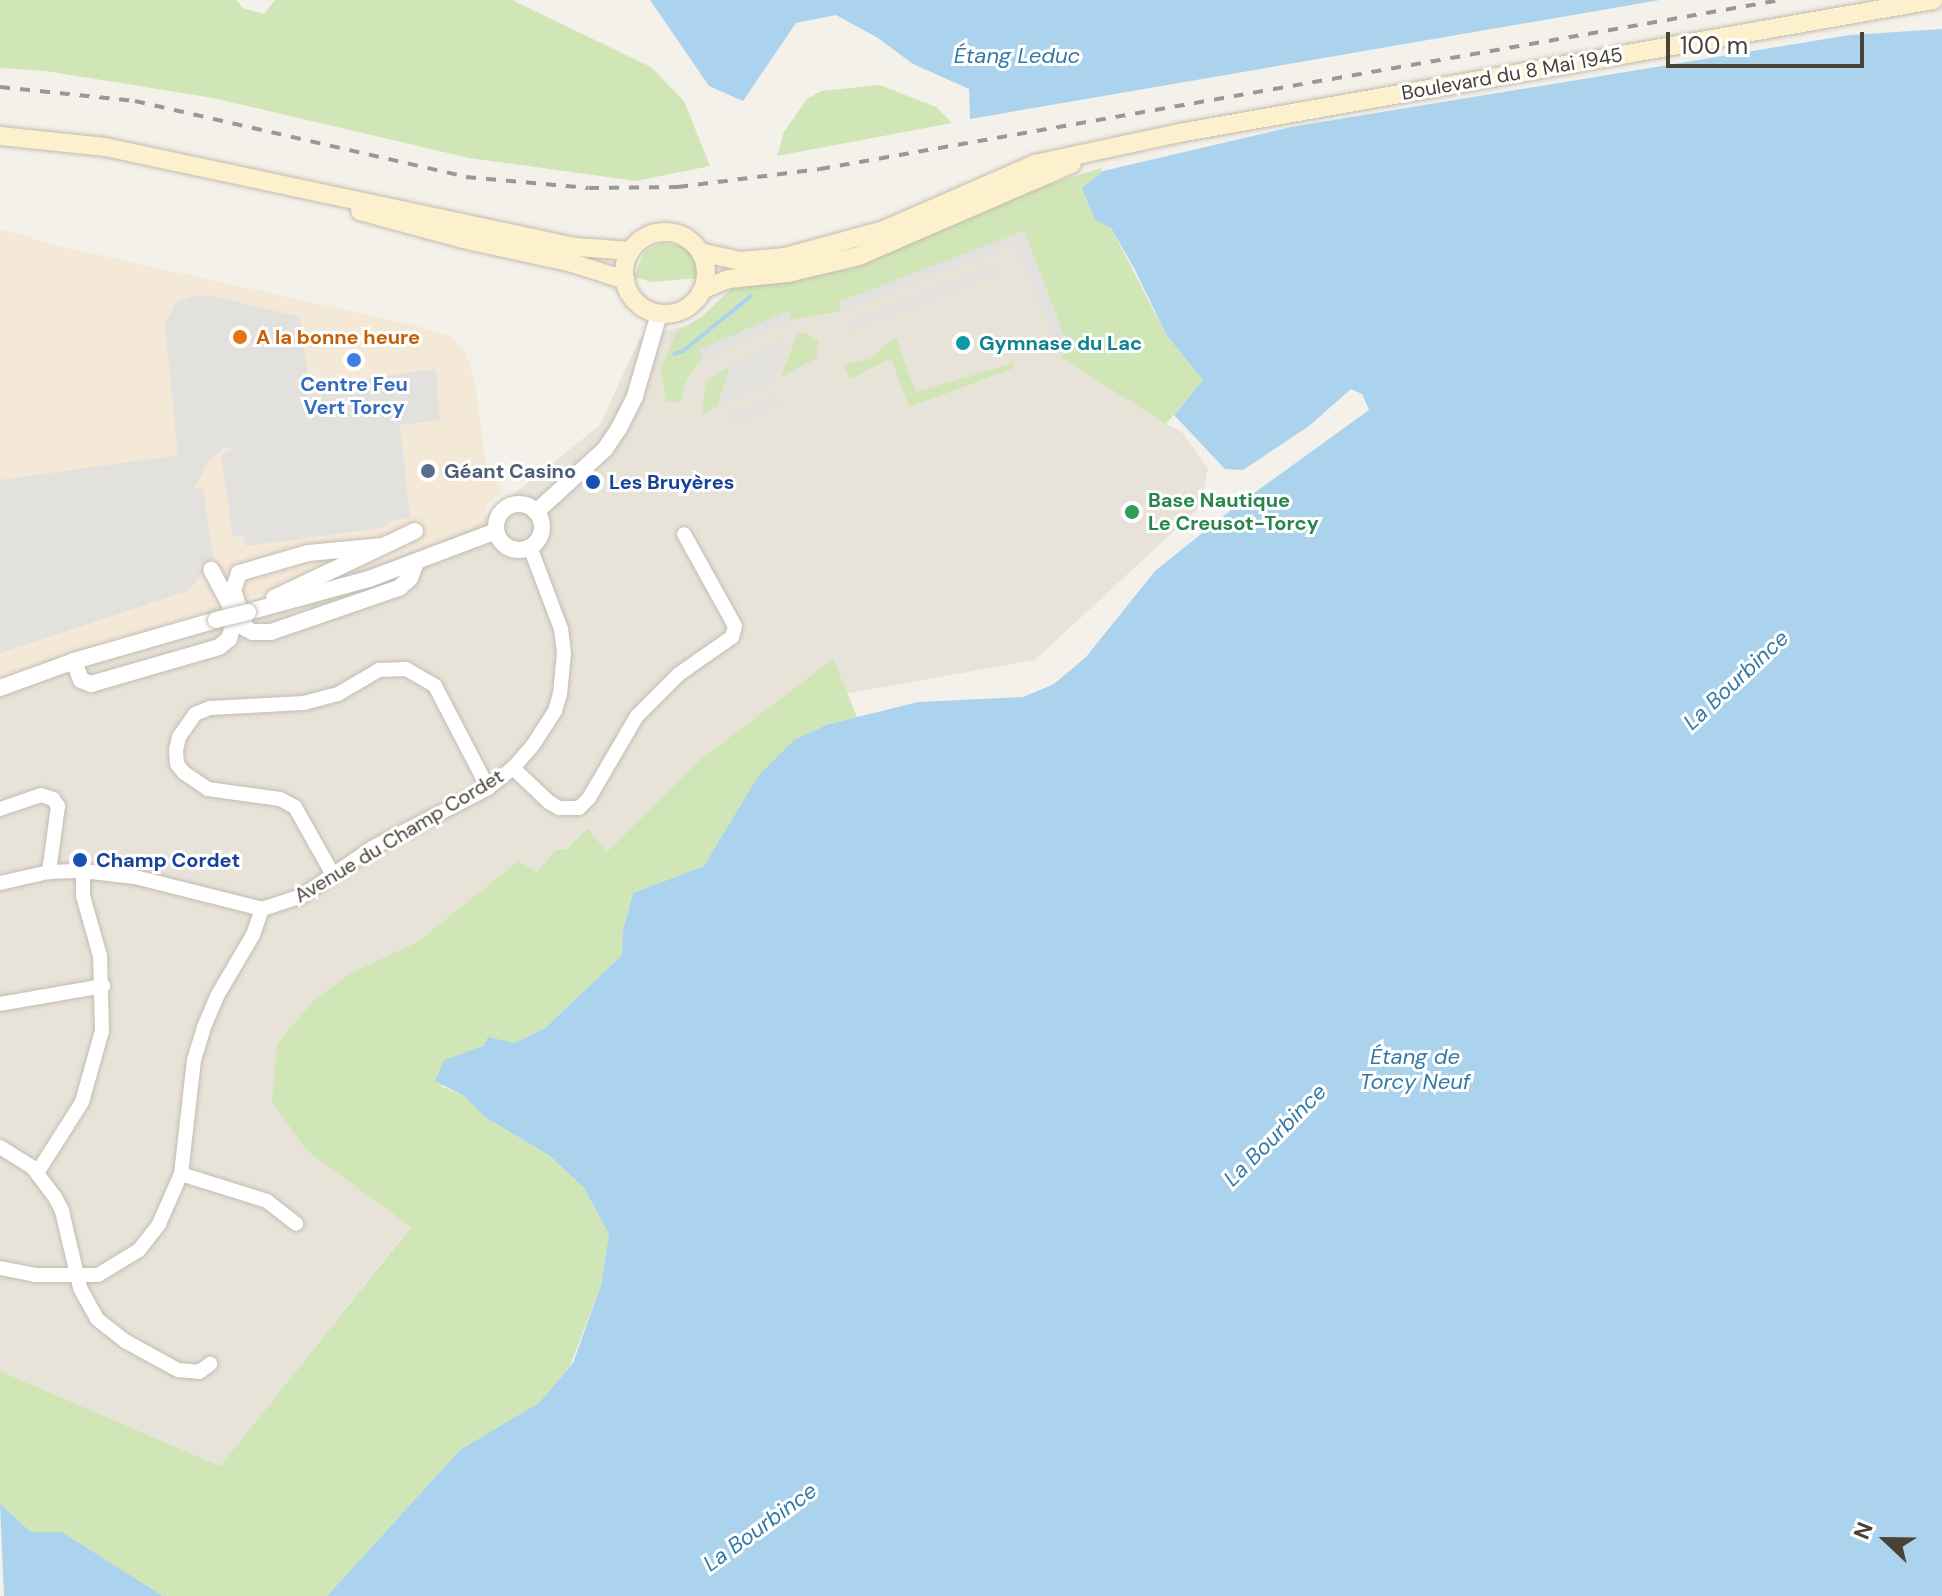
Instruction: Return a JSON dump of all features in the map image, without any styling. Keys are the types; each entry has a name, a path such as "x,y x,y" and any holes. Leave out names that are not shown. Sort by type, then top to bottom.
{"main road":[{"name":"Boulevard du 8 Mai 1945","path":"700,252 740,261 823,248 884,230 1035,164 1179,133 1933,0"},
{"path":"0,136 105,147 577,247 631,251"},
{"name":"Boulevard du 8 Mai 1945","path":"703,289 729,279 788,273 859,256 1093,153"},
{"path":"258,180 448,235 572,263 625,280"},
{"path":"666,232 679,235 700,252 706,277 703,289 685,309 659,314 636,303 625,280 631,251 640,241 666,232"}],"street":[{"path":"536,512 605,449 619,428 635,396 659,314"},
{"path":"524,504 536,512 541,522 541,534 530,547 508,548 496,531 500,513 510,505 524,504"},
{"path":"248,612 415,531"},
{"path":"0,688 74,661 416,562 496,531"},
{"path":"513,768 549,802 559,808 579,808 589,798 637,716 679,674 732,637 735,626 684,534"},
{"path":"383,546 308,553 239,573 233,590 245,628 271,632 399,588 410,578 416,562"},
{"name":"Avenue du Champ Cordet","path":"262,909 302,896 372,848 488,788 513,768 555,711 564,671 561,629 530,547"},
{"path":"74,661 81,680 91,684 219,647 229,639 233,626 230,605 211,570"},
{"path":"332,873 295,807 280,799 208,789 184,773 177,764 176,750 179,737 195,714 210,708 304,703 338,694 379,670 406,669 435,686 488,788"},
{"path":"0,809 41,795 53,799 58,806 49,872"},
{"path":"37,1173 72,1122 92,1077 102,1031 103,986 98,946 83,896 83,871"},
{"path":"0,883 49,872 83,871 135,877 262,909 253,935 217,996 204,1027 194,1060 181,1174 159,1224 139,1250 98,1275 78,1278 35,1275 0,1268"},
{"path":"0,1004 103,986"},
{"path":"0,1147 37,1173 62,1211 89,1310 125,1341 178,1370 199,1372 210,1364"},
{"path":"181,1174 267,1201 296,1224"}],"shaded area":[{"path":"1059,197 1166,424 1182,432 1208,469 1201,506 1035,660 816,699 615,864 586,828 567,849 555,850 537,872 518,861 417,942 351,973 307,1151 411,1226 220,1466 0,1371 0,682 344,576 470,529 600,425 640,337 846,286"},
{"path":"0,229 63,247 413,325 452,337 466,354 475,381 486,466 504,492 487,504 484,521 470,529 344,576 297,582 0,681"},
{"path":"1024,231 1070,352 1059,356 1016,244 842,311 838,302"},
{"path":"998,263 1002,273 849,331 846,323"},
{"path":"193,296 213,296 300,317 309,386 436,369 440,420 400,425 410,518 390,521 383,528 246,546 243,536 233,537 221,455 231,451 230,447 222,449 208,462 194,489 203,488 213,557 193,586 185,592 0,653 0,480 178,455 165,325 176,302"},
{"path":"787,311 791,320 703,359 699,350"},
{"path":"787,339 774,381 717,407 730,367"},
{"path":"775,396 779,406 733,425 729,415"}],"green space":[{"path":"0,0 236,0 243,8 264,14 275,0 512,0 651,67 684,101 710,166 636,181 469,158 213,98 46,71 0,68"},
{"path":"880,85 936,107 952,123 777,156 784,132 807,99 821,91"},
{"path":"1101,168 1111,228 1167,336 1203,380 1166,424 1059,356 1070,351 1024,231 838,303 842,311 791,320 787,311 701,353 703,358 687,378 681,402 666,402 661,369 676,332 701,317 732,288 851,269 1028,191"},
{"path":"662,243 681,246 689,252 695,259 699,278 652,282 634,277 645,251"},
{"path":"803,332 818,341 817,358 781,377 797,334"},
{"path":"896,338 916,392 1013,363 1014,368 909,407 891,358 850,379 843,364 870,359"},
{"path":"730,367 717,407 702,414 706,381"},
{"path":"833,659 857,717 829,724 704,866 633,893 623,930 622,955 545,1028 515,1043 483,1045 441,1086 464,1096 485,1117 550,1156 584,1188 609,1234 601,1285 570,1366 539,1404 460,1450 327,1596 163,1596 62,1532 31,1532 0,1504 0,1371 220,1466 411,1227 307,1151 272,1102 277,1044 313,1001 351,973 417,942 518,861 537,872 555,850 567,849 587,828 607,852 701,759"}],"water":[{"name":"Étang Leduc","path":"650,0 1660,0 970,119 969,89 913,64 878,38 836,15 796,23 743,101 709,86"},
{"name":"Étang de Torcy Neuf","path":"1942,29 1942,1596 327,1596 460,1450 539,1403 573,1363 601,1285 609,1234 584,1188 550,1156 485,1117 464,1096 435,1081 444,1060 483,1046 488,1037 515,1043 545,1028 622,955 623,930 633,893 704,866 759,775 794,740 829,724 918,702 1023,697 1054,684 1086,657 1155,571 1236,506 1369,410 1362,394 1351,389 1309,426 1243,470 1225,469 1174,415 1203,380 1167,336 1111,228 1095,220 1082,188 1103,171 1291,127 1850,35"},
{"path":"0,1504 31,1532 62,1532 163,1596 4,1596"}],"waterway":[{"path":"674,354 683,351 751,296"}],"railway":[{"path":"0,87 135,101 466,177 589,188 678,187 820,169 1780,0"}],"place":[{"name":"A la bonne heure","path":"240,337"},
{"name":"Gymnase du Lac","path":"963,343"},
{"name":"Centre Feu Vert Torcy","path":"354,360"},
{"name":"Géant Casino","path":"428,471"},
{"name":"Les Bruyères","path":"593,482"},
{"name":"Base Nautique Le Creusot-Torcy","path":"1132,512"},
{"name":"Champ Cordet","path":"80,860"}],"water label":[{"name":"La Bourbince","path":"1736,680"},
{"name":"La Bourbince","path":"1275,1135"},
{"name":"La Bourbince","path":"760,1527"}]}
